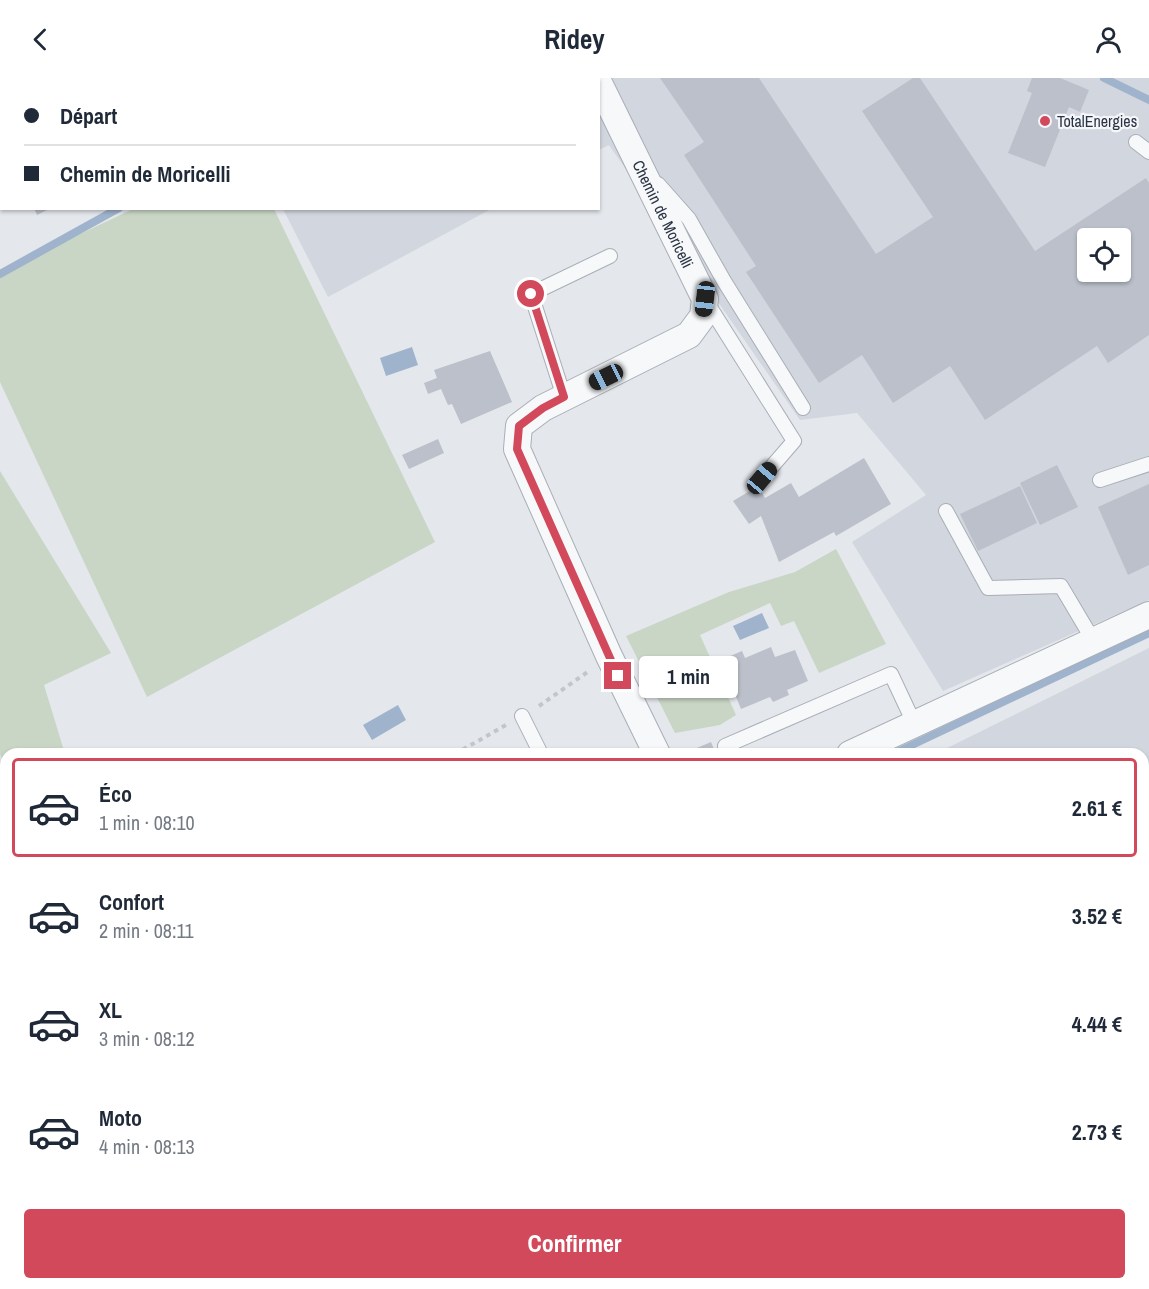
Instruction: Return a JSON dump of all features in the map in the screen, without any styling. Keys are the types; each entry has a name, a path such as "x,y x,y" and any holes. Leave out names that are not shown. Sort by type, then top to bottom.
{"street":[{"name":"Chemin de Moricelli","path":"600,84 705,299"},
{"path":"654,748 609,656 517,449 519,426 543,408 688,335 703,316 705,299"},
{"path":"862,748 1149,615"}],"lane":[{"path":"1136,142 1149,152"},
{"path":"643,168 689,219 724,281 803,408"},
{"path":"564,397 531,294 610,256"},
{"path":"705,299 794,441 762,478"},
{"path":"1100,480 1149,464"},
{"path":"946,511 988,588 1061,585 1093,640"},
{"path":"725,746 891,674 914,723"},
{"path":"522,716 538,748"}],"shaded area":[{"path":"600,78 1149,78 1149,600 943,691 852,542 926,495 857,413 800,420 609,145 600,150"},
{"path":"284,210 489,210 328,297"},
{"path":"1149,648 1149,748 947,748"}],"green space":[{"path":"131,210 274,210 435,542 147,697 0,382 0,272"},
{"path":"0,471 111,653 44,685 63,748 0,748"},
{"path":"836,549 886,644 819,673 794,621 781,626 770,603 700,635 736,715 720,725 675,733 626,636 729,592 795,572"}],"water":[{"path":"412,347 418,365 386,376 380,358"},
{"path":"762,613 769,628 740,640 733,626"},
{"path":"398,705 406,720 372,740 363,725"}],"building":[{"path":"660,78 759,78 876,254 933,217 862,111 913,78 920,78 1035,251 1146,178 1149,183 1149,335 1108,363 1097,346 985,420 950,366 893,403 862,355 819,383 746,272 756,266 684,155 704,142"},
{"path":"1032,78 1060,78 1089,90 1080,112 1069,107 1045,167 1008,153 1032,93 1027,91"},
{"path":"35,210 47,210 37,215"},
{"path":"490,351 512,402 461,424 452,404 448,405 441,389 428,394 424,383 437,378 434,370"},
{"path":"438,439 444,453 409,469 402,455"},
{"path":"864,458 891,504 836,536 834,532 779,562 761,516 749,524 733,501 758,486 765,498 791,483 799,497"},
{"path":"1057,465 1078,507 1040,525 1020,483"},
{"path":"1149,484 1149,565 1128,575 1098,507"},
{"path":"1020,486 1037,523 978,551 960,514"},
{"path":"771,647 775,657 795,650 808,681 787,690 789,695 773,702 770,697 741,709 721,660 742,651 745,658"},
{"path":"711,742 714,748 697,748"}],"waterway":[{"path":"1104,78 1149,100"},
{"path":"0,274 115,210"},
{"path":"906,748 1149,633"}],"place":[{"name":"TotalEnergies","path":"1045,121"}],"route":[{"path":"531,294 564,397 543,408 519,426 517,449 618,676"}]}
